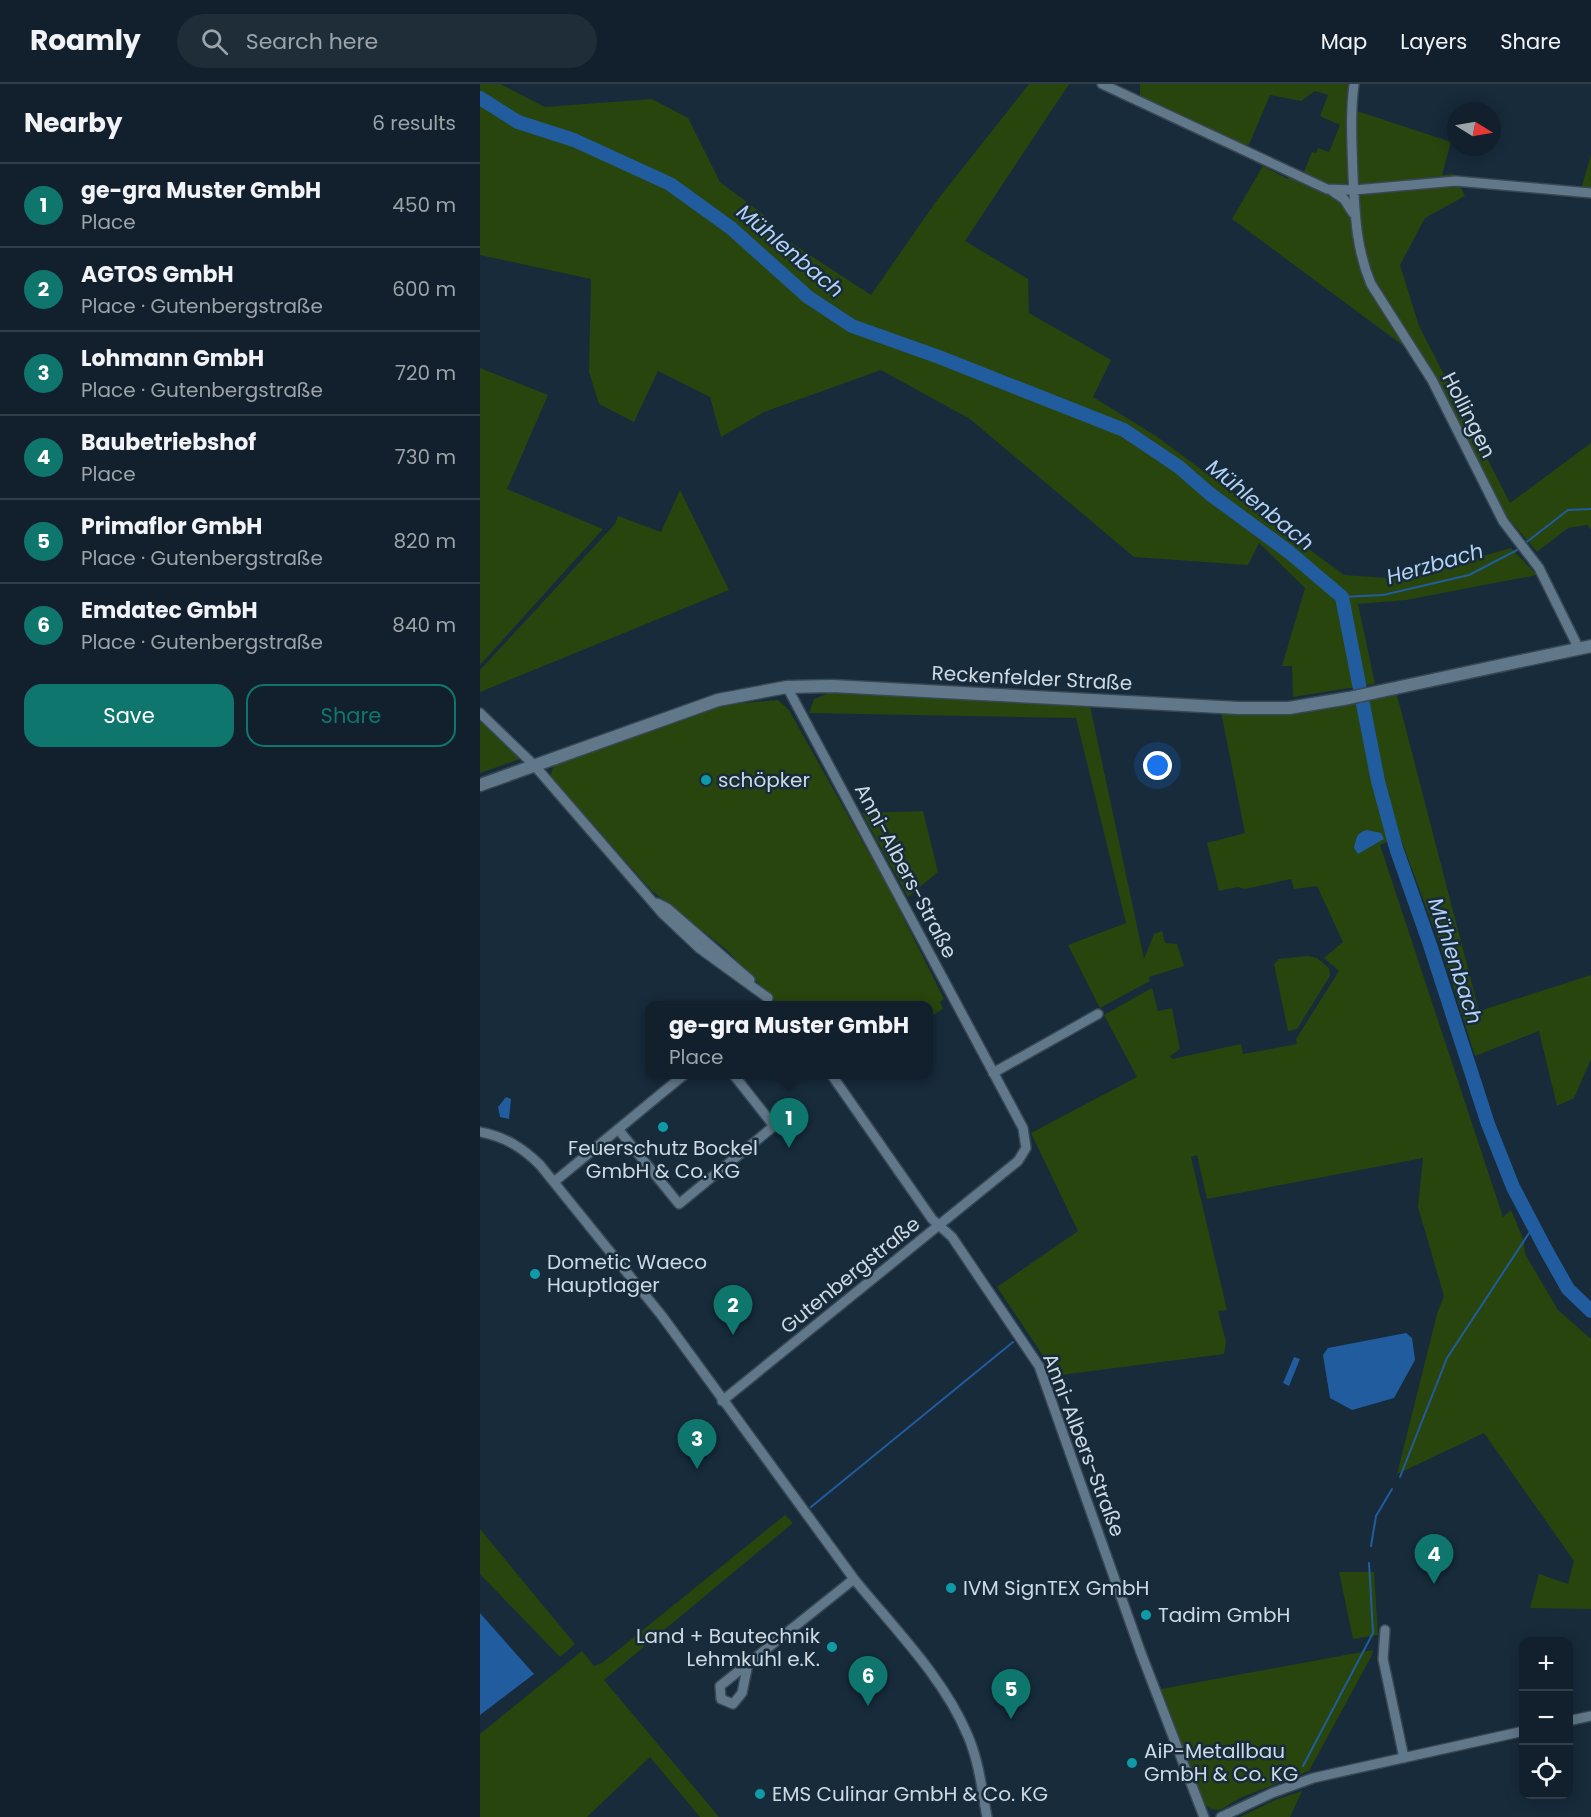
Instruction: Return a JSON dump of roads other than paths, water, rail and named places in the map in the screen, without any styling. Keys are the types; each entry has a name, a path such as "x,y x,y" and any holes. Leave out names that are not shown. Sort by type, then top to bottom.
{"street":[{"path":"1102,84 1327,189 1344,199 1355,218"},
{"name":"Hollingen","path":"1354,84 1351,122 1355,218 1362,263 1371,284 1438,389 1503,521 1539,568 1585,647"},
{"path":"1327,189 1354,190 1456,181 1591,193"},
{"name":"Reckenfelder Straße","path":"480,785 718,700 787,687 832,686 1251,708 1289,708 1349,698 1585,647"},
{"name":"Anni-Albers-Straße","path":"787,687 1023,1128 1026,1138 1023,1155 940,1225 952,1237 1039,1366 1140,1653 1204,1817"},
{"path":"480,713 534,765 655,902 663,914 699,948 770,1001"},
{"path":"993,1073 1098,1014"},
{"path":"554,1182 679,1079"},
{"path":"618,1130 679,1204 774,1126 737,1079"},
{"name":"Gutenbergstraße","path":"722,1401 940,1225 932,1219 834,1079"},
{"path":"480,1132 495,1135 516,1145 532,1158 554,1182 657,1309 854,1579 953,1706 969,1737 977,1762 987,1817"},
{"path":"748,1664 854,1579"},
{"path":"1385,1630 1383,1659 1404,1758"},
{"path":"1573,1720 1591,1716"},
{"path":"1221,1817 1313,1778 1519,1732"}],"water":[{"path":"1367,830 1381,833 1384,839 1358,854 1354,848 1356,838 1361,832"},
{"path":"506,1097 511,1099 509,1119 500,1117 498,1107"},
{"path":"1406,1333 1412,1338 1415,1360 1394,1398 1352,1410 1330,1398 1323,1355 1328,1348"},
{"path":"1294,1357 1300,1359 1289,1386 1283,1383"},
{"path":"480,1613 534,1674 480,1715"}],"waterway":[{"name":"Mühlenbach","path":"480,98 518,122 574,140 670,184 731,228 808,297 852,326 939,357 1124,430 1179,467 1210,494 1289,552 1342,597 1378,781 1396,848 1488,1124 1513,1187 1546,1250 1568,1289 1591,1311"},
{"name":"Herzbach","path":"1524,544 1568,510 1591,509"},
{"name":"Herzbach","path":"1342,597 1383,595 1469,575 1521,548"},
{"path":"1400,1477 1447,1358 1533,1227"},
{"path":"811,1507 1013,1342"},
{"path":"1371,1546 1376,1516 1392,1489"},
{"path":"1303,1766 1373,1633 1369,1563"}],"place":[{"name":"schöpker","path":"706,780"},
{"name":"Feuerschutz Bockel GmbH & Co. KG","path":"663,1127"},
{"name":"ge-gra Muster GmbH","path":"789,1148"},
{"name":"Dometic Waeco Hauptlager","path":"535,1274"},
{"name":"AGTOS GmbH","path":"733,1335"},
{"name":"Lohmann GmbH","path":"697,1469"},
{"name":"Baubetriebshof","path":"1434,1584"},
{"name":"IVM SignTEX GmbH","path":"951,1588"},
{"name":"Tadim GmbH","path":"1146,1615"},
{"name":"Land + Bautechnik Lehmkuhl e.K.","path":"832,1647"},
{"name":"Emdatec GmbH","path":"868,1706"},
{"name":"Primaflor GmbH","path":"1011,1719"},
{"name":"AiP-Metallbau GmbH & Co. KG","path":"1132,1763"},
{"name":"EMS Culinar GmbH & Co. KG","path":"760,1794"}]}
